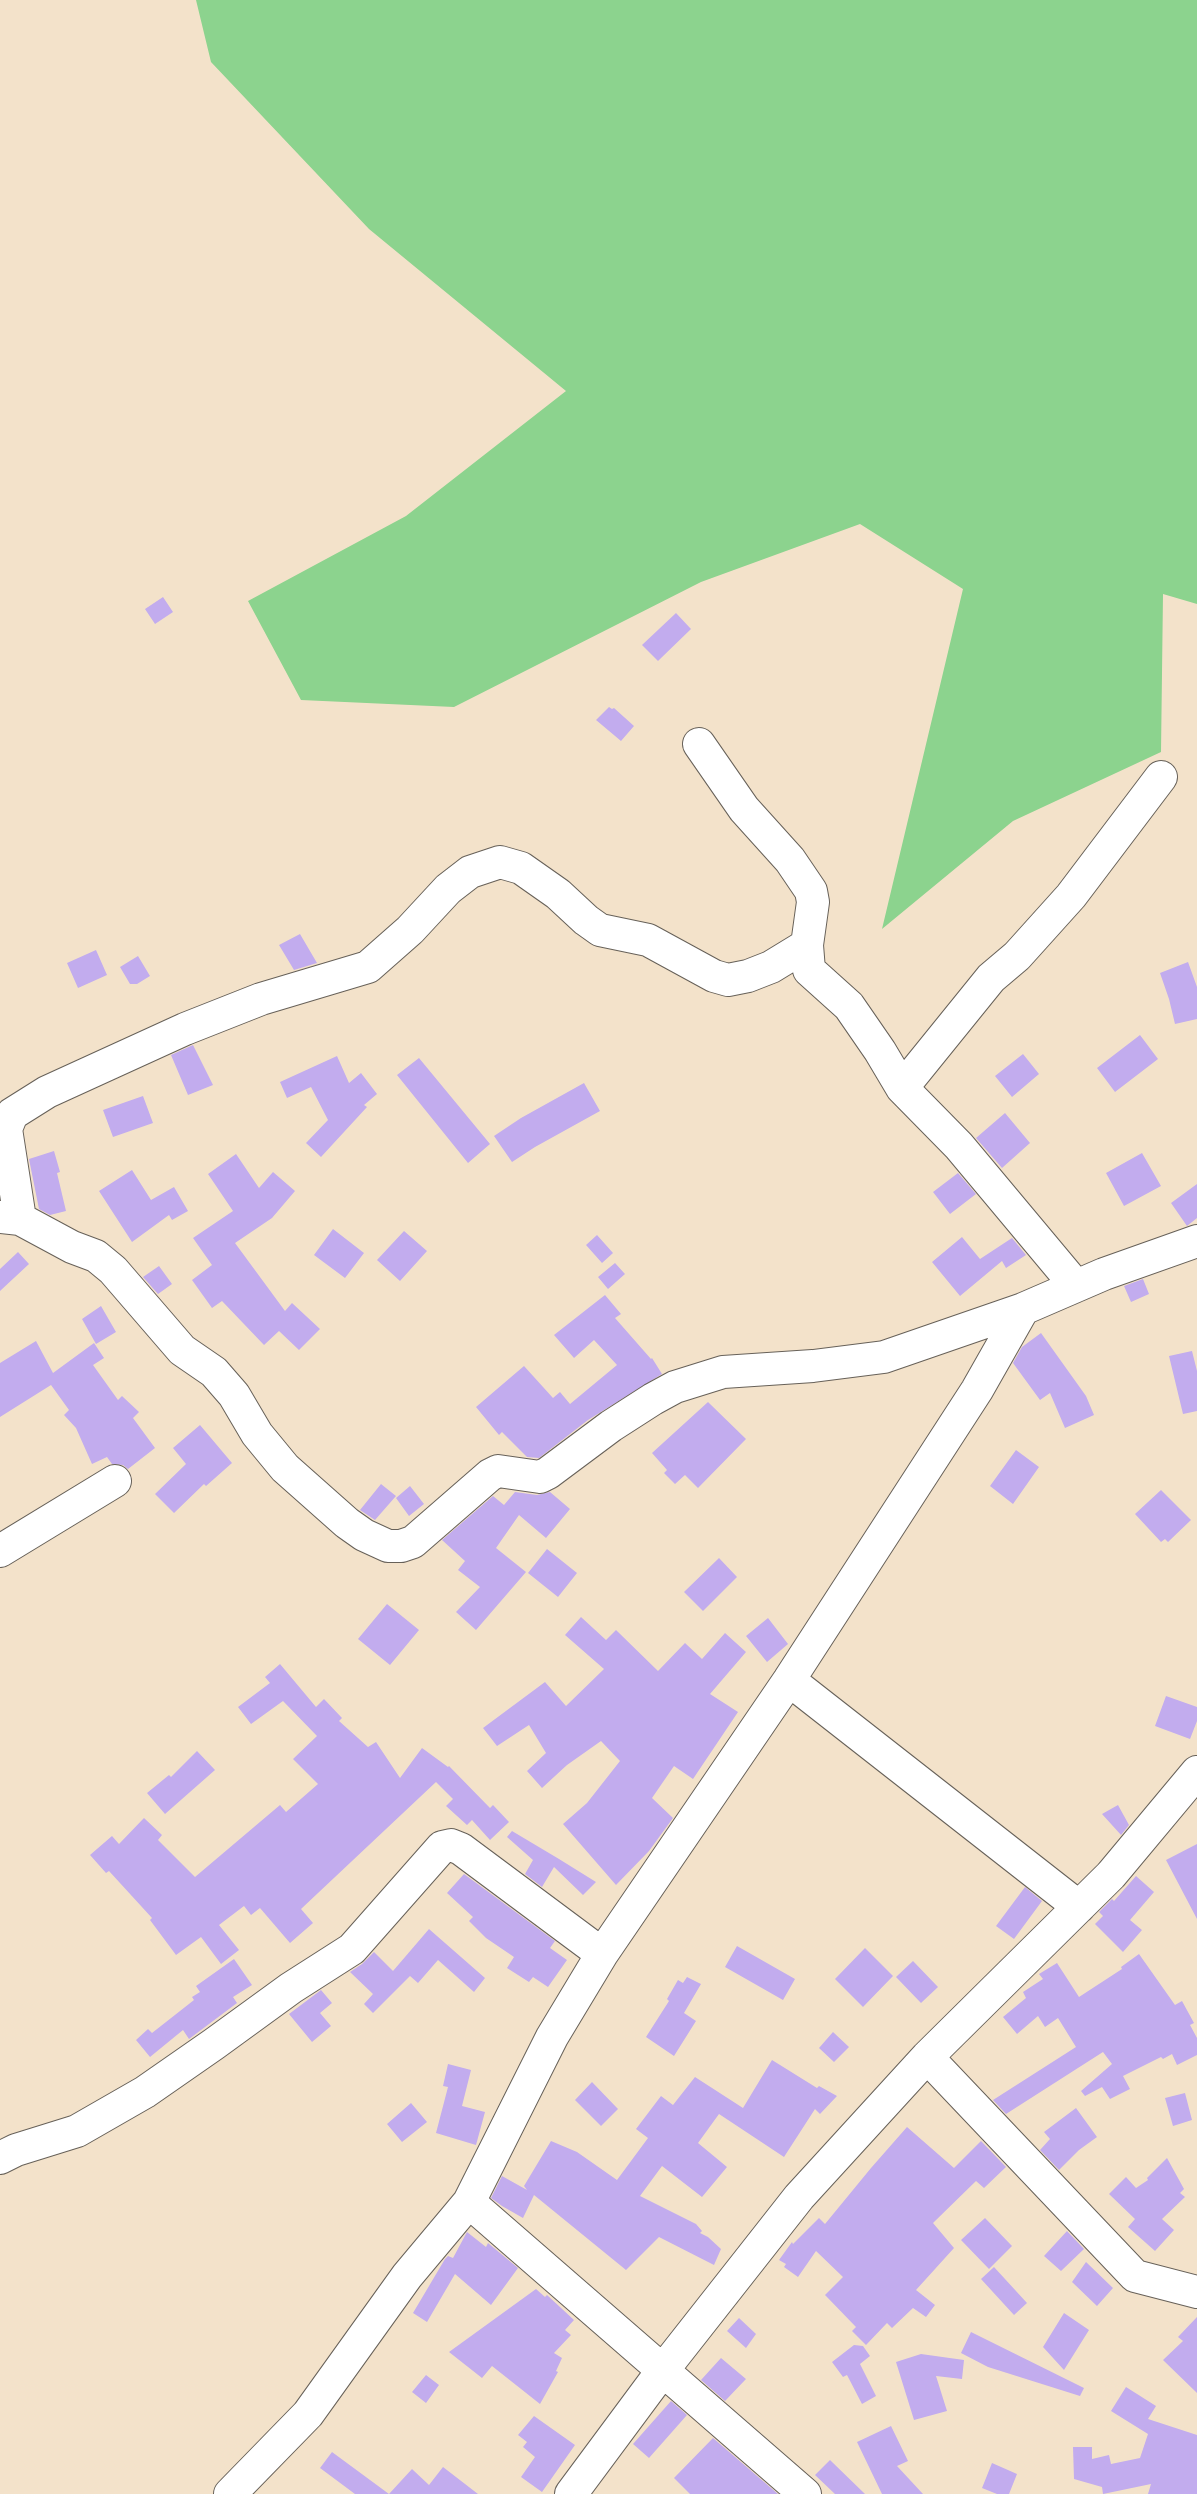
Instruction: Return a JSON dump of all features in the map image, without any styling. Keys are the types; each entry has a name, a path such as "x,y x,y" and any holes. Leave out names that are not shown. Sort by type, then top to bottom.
{"street":[{"path":"699,744 744,809 790,860 811,891 813,902 807,945 808,970 849,1006 902,1088 959,1146 1076,1286"},
{"path":"902,1088 991,978 1017,956 1071,896 1161,777"},
{"path":"807,945 771,967 748,976 728,980 714,976 648,940 600,930 558,894 521,868 500,862 470,872 448,889 410,930 368,967 261,999 185,1029 48,1092 12,1114 6,1129 10,1218 96,1256 113,1270 182,1350 214,1372 234,1395 258,1434 285,1468 356,1529 388,1546 401,1546 413,1542 490,1475 498,1471 540,1477 548,1473 611,1426 653,1398 675,1387 723,1372 813,1366 884,1357 1023,1309 1076,1286 1197,1241"},
{"path":"230,2494 308,2414 407,2276 469,2202 552,2037 602,1954 789,1680 977,1390 1023,1309"},
{"path":"0,1551 115,1481"},
{"path":"789,1680 1078,1907"},
{"path":"571,2494 663,2370 800,2197 927,2057 1111,1875 1197,1772"},
{"path":"0,2158 16,2150 77,2130 145,2092 291,1988 352,1949 442,1846 451,1845 461,1849 602,1954"},
{"path":"927,2057 1135,2276 1197,2292"},
{"path":"469,2202 805,2494"}],"green space":[{"path":"196,0 1197,0 1197,604 1163,594 1161,752 1013,821 882,929 963,589 860,524 701,582 454,707 301,700 248,601 406,516 566,391 369,229 211,62"}],"building":[{"path":"163,597 173,612 155,624 145,609"},
{"path":"676,613 691,629 658,661 642,645"},
{"path":"609,707 614,708 634,726 621,741 596,720"},
{"path":"300,934 317,963 294,970 279,945"},
{"path":"96,950 107,975 78,988 67,963"},
{"path":"138,956 150,976 137,984 130,984 120,967"},
{"path":"1188,962 1197,987 1197,1019 1175,1024 1160,973"},
{"path":"1140,1035 1158,1059 1115,1092 1097,1068"},
{"path":"193,1045 213,1085 188,1095 171,1055"},
{"path":"1023,1054 1039,1074 1012,1097 995,1076"},
{"path":"337,1056 349,1083 361,1073 377,1094 364,1105 367,1107 321,1157 306,1143 328,1120 311,1087 287,1098 280,1082"},
{"path":"419,1058 490,1144 468,1163 397,1075"},
{"path":"584,1083 600,1111 512,1162 494,1136 521,1118"},
{"path":"143,1096 153,1123 113,1137 103,1110"},
{"path":"1005,1113 1030,1143 1002,1168 976,1138"},
{"path":"54,1151 66,1211 50,1215 39,1209 29,1159"},
{"path":"1142,1153 1161,1186 1124,1206 1106,1173"},
{"path":"236,1154 259,1188 273,1172 295,1191 272,1218 235,1243 285,1311 292,1303 320,1329 299,1350 279,1331 264,1345 222,1301 212,1308 192,1280 212,1265 193,1238 233,1211 208,1174"},
{"path":"132,1170 151,1200 174,1187 188,1211 172,1220 169,1215 132,1242 99,1191"},
{"path":"958,1173 976,1194 950,1214 933,1192"},
{"path":"1197,1184 1197,1218 1187,1226 1171,1203"},
{"path":"333,1229 364,1253 345,1278 314,1255"},
{"path":"404,1231 427,1251 400,1281 377,1260"},
{"path":"597,1235 613,1253 602,1263 586,1245"},
{"path":"962,1237 980,1259 1012,1238 1026,1255 1006,1268 1002,1261 960,1296 932,1262"},
{"path":"18,1252 29,1264 0,1291 0,1269"},
{"path":"615,1263 625,1274 608,1289 598,1277"},
{"path":"159,1266 172,1284 158,1294 143,1277"},
{"path":"1143,1279 1149,1294 1131,1302 1124,1286"},
{"path":"605,1295 621,1314 615,1318 652,1358 662,1374 588,1420 539,1458 527,1457 502,1432 499,1435 476,1407 524,1366 553,1398 560,1392 570,1404 617,1365 594,1340 574,1358 554,1335"},
{"path":"101,1306 116,1332 96,1344 82,1319"},
{"path":"1041,1333 1086,1396 1094,1415 1065,1428 1050,1393 1040,1400 1013,1363 1022,1347"},
{"path":"36,1341 53,1373 94,1343 104,1358 93,1365 118,1400 122,1396 139,1412 133,1418 155,1448 128,1469 123,1465 112,1464 107,1457 92,1464 76,1428 64,1415 69,1410 51,1385 0,1417 0,1363"},
{"path":"1192,1351 1197,1371 1197,1411 1183,1414 1169,1356"},
{"path":"708,1402 746,1439 698,1488 685,1475 675,1484 664,1473 667,1470 652,1453"},
{"path":"200,1425 232,1463 206,1486 204,1484 174,1513 155,1494 186,1464 173,1448"},
{"path":"1016,1450 1039,1467 1013,1504 990,1486"},
{"path":"381,1484 396,1496 375,1520 360,1510"},
{"path":"410,1486 424,1504 409,1516 396,1498"},
{"path":"1161,1490 1191,1520 1168,1542 1165,1539 1161,1542 1135,1514"},
{"path":"515,1492 537,1495 550,1492 570,1509 546,1538 519,1515 496,1548 526,1572 476,1630 456,1612 480,1587 458,1570 465,1561 442,1540 493,1496 504,1505"},
{"path":"547,1549 577,1573 558,1597 528,1573"},
{"path":"719,1558 737,1577 703,1611 684,1592"},
{"path":"387,1604 419,1630 390,1665 358,1639"},
{"path":"581,1617 606,1640 616,1630 658,1671 685,1643 702,1659 725,1633 746,1652 710,1694 738,1712 693,1779 674,1766 652,1798 673,1818 649,1851 616,1885 563,1824 587,1803 620,1761 601,1741 567,1765 542,1788 527,1771 546,1753 529,1725 497,1746 483,1728 545,1682 566,1706 604,1669 565,1635"},
{"path":"768,1618 788,1644 767,1662 746,1636"},
{"path":"280,1664 316,1707 324,1699 342,1718 339,1721 368,1747 376,1742 400,1778 422,1748 449,1766 490,1808 493,1805 509,1822 490,1840 472,1820 467,1825 446,1806 453,1799 436,1782 301,1909 313,1923 290,1943 260,1908 251,1915 244,1906 219,1925 239,1950 221,1964 201,1937 176,1955 150,1920 152,1918 109,1871 106,1873 90,1855 112,1836 119,1844 144,1818 162,1835 158,1840 195,1877 280,1805 286,1812 318,1784 293,1759 317,1736 283,1701 251,1724 238,1707 270,1683 265,1677"},
{"path":"1166,1696 1197,1707 1197,1721 1190,1739 1155,1726"},
{"path":"197,1751 215,1770 165,1814 147,1793 169,1775 171,1777"},
{"path":"1118,1805 1129,1825 1121,1835 1102,1814"},
{"path":"512,1831 596,1882 583,1895 554,1867 542,1887 525,1874 533,1860 507,1837"},
{"path":"1197,1844 1197,1919 1166,1860"},
{"path":"464,1874 555,1941 550,1948 567,1960 548,1987 533,1977 529,1982 507,1968 514,1957 486,1938 469,1921 473,1917 447,1893"},
{"path":"1136,1876 1154,1892 1130,1920 1142,1930 1123,1952 1095,1924 1103,1916 1099,1912 1112,1899 1114,1901"},
{"path":"1025,1887 1042,1901 1014,1939 996,1926"},
{"path":"429,1929 485,1978 474,1992 438,1960 418,1983 410,1976 373,2013 364,2004 373,1994 350,1972 374,1952 393,1971"},
{"path":"737,1946 795,1979 783,2000 725,1967"},
{"path":"865,1948 893,1976 863,2007 835,1979"},
{"path":"1139,1954 1175,2005 1182,2001 1194,2023 1190,2025 1197,2038 1197,2055 1177,2065 1172,2054 1163,2059 1161,2057 1123,2076 1130,2089 1110,2099 1102,2087 1085,2096 1081,2091 1112,2064 1103,2052 1006,2114 993,2100 1076,2047 1058,2018 1045,2027 1038,2016 1017,2034 1003,2017 1026,1998 1023,1992 1043,1979 1039,1974 1057,1963 1079,1997 1122,1969 1121,1967"},
{"path":"234,1959 252,1985 233,1997 237,2003 189,2039 183,2030 150,2057 136,2040 148,2029 152,2033 194,2000 192,1997 200,1992 196,1986"},
{"path":"913,1961 938,1987 921,2003 896,1977"},
{"path":"687,1977 701,1984 684,2013 696,2021 674,2056 646,2037 669,2001 667,1999 678,1980 683,1983"},
{"path":"321,1990 332,2003 320,2013 331,2026 312,2042 289,2014"},
{"path":"833,2032 849,2047 834,2062 819,2048"},
{"path":"772,2060 817,2088 819,2086 837,2096 820,2114 815,2109 784,2157 719,2114 698,2143 727,2167 702,2197 662,2166 640,2196 696,2224 702,2231 700,2233 721,2249 714,2265 659,2237 626,2270 534,2195 523,2218 491,2198 502,2176 527,2190 524,2186 551,2141 577,2152 617,2180 648,2138 636,2129 661,2096 673,2105 695,2077 743,2108"},
{"path":"448,2064 471,2070 462,2106 485,2112 476,2145 436,2133 448,2087 443,2086"},
{"path":"592,2082 618,2109 601,2126 575,2100"},
{"path":"1185,2093 1192,2120 1173,2126 1165,2098"},
{"path":"411,2103 427,2122 402,2142 387,2124"},
{"path":"1076,2108 1097,2137 1079,2150 1059,2170 1040,2150 1050,2139 1044,2132"},
{"path":"907,2127 954,2168 981,2141 1006,2167 984,2188 976,2181 933,2223 954,2248 916,2290 935,2305 926,2317 913,2308 892,2328 887,2323 866,2345 852,2331 856,2327 825,2295 843,2277 816,2251 798,2277 784,2267 786,2264 779,2260 792,2242 793,2244 819,2218 825,2224"},
{"path":"1167,2158 1184,2189 1180,2193 1185,2197 1162,2219 1174,2230 1155,2251 1128,2227 1135,2219 1109,2194 1126,2177 1136,2188 1148,2180 1147,2178"},
{"path":"985,2218 1012,2246 989,2269 961,2240"},
{"path":"1067,2231 1084,2249 1061,2271 1044,2256"},
{"path":"467,2232 486,2247 488,2243 518,2268 491,2305 455,2274 427,2322 413,2313 445,2259 448,2256 453,2258"},
{"path":"1086,2262 1113,2288 1097,2306 1072,2282"},
{"path":"994,2267 1027,2303 1014,2315 981,2279"},
{"path":"536,2289 545,2297 547,2295 574,2320 565,2330 571,2335 554,2353 562,2358 556,2371 558,2372 540,2404 492,2366 482,2378 449,2352"},
{"path":"1064,2313 1089,2330 1064,2370 1043,2347"},
{"path":"1197,2317 1197,2393 1163,2360 1183,2341 1178,2337"},
{"path":"739,2318 756,2334 746,2348 727,2331"},
{"path":"971,2332 1084,2388 1080,2396 988,2367 961,2353"},
{"path":"854,2345 863,2346 870,2356 860,2364 876,2396 862,2404 847,2375 843,2377 832,2362"},
{"path":"921,2354 964,2360 962,2379 936,2376 947,2411 914,2420 896,2362"},
{"path":"721,2358 746,2379 725,2401 701,2380"},
{"path":"426,2375 439,2385 426,2403 412,2392"},
{"path":"1126,2387 1156,2406 1148,2419 1197,2435 1197,2494 1148,2494 1151,2484 1103,2494 1102,2487 1074,2479 1073,2447 1092,2447 1092,2459 1109,2455 1111,2464 1140,2458 1148,2434 1111,2411"},
{"path":"671,2401 687,2415 649,2458 633,2444"},
{"path":"534,2416 575,2445 542,2492 521,2477 535,2457 523,2447 527,2442 518,2435"},
{"path":"891,2426 908,2461 897,2466 923,2494 882,2494 857,2442"},
{"path":"713,2438 778,2494 690,2494 674,2478"},
{"path":"332,2452 389,2494 355,2494 320,2468"},
{"path":"830,2460 865,2494 835,2494 815,2475"},
{"path":"992,2463 1017,2474 1009,2494 997,2494 982,2488"},
{"path":"443,2467 478,2494 389,2494 412,2469 429,2485"}]}
